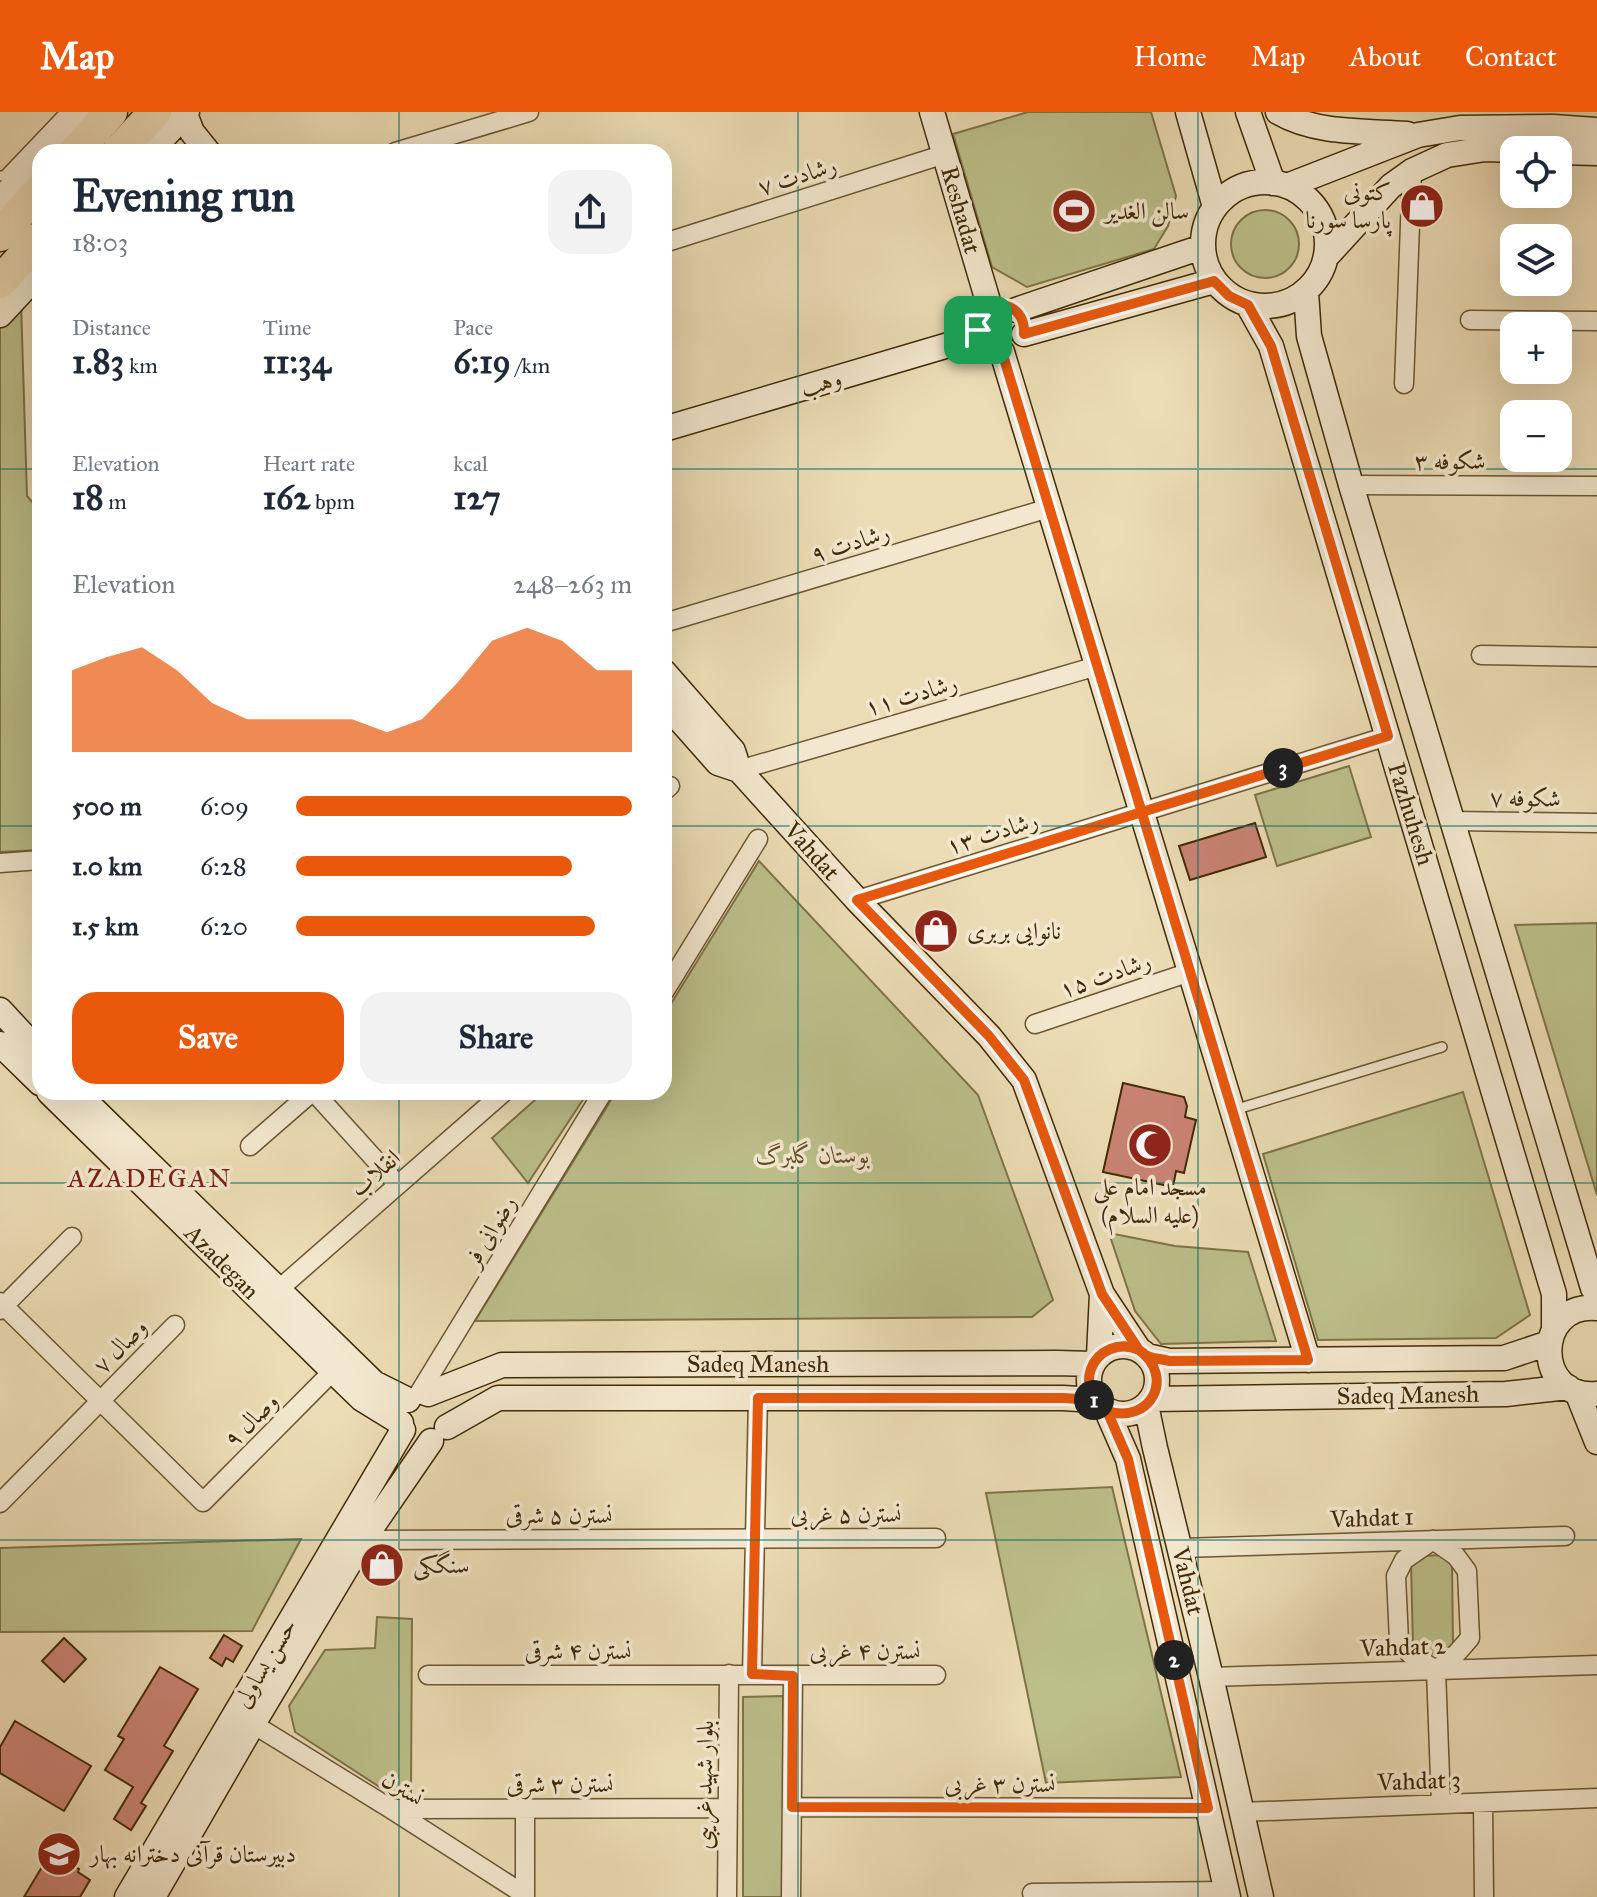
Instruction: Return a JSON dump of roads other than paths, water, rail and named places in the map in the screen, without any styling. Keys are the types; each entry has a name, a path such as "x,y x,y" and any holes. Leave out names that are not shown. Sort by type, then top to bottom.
{"highway":[{"path":"82,144 111,112"},
{"path":"137,144 169,130"},
{"path":"0,235 32,199"},
{"path":"0,282 32,247"}],"street":[{"path":"52,144 82,112"},
{"path":"422,144 529,112"},
{"name":"Reshadat","path":"932,112 990,308"},
{"path":"1188,112 1215,207"},
{"path":"1248,112 1280,184"},
{"path":"1278,112 1291,120 1328,128 1418,135"},
{"path":"1280,184 1464,120 1597,130"},
{"path":"169,130 192,132 202,144"},
{"path":"1327,256 1391,186 1412,171 1447,155 1500,149"},
{"path":"1572,152 1597,153"},
{"name":"رشادت ۷","path":"672,240 945,154"},
{"path":"0,200 32,166"},
{"path":"1404,384 1412,171"},
{"path":"1257,182 1280,184 1299,192 1322,217 1327,236 1327,256 1320,275 1306,292 1289,303 1268,307 1248,305 1229,296 1214,281 1205,265 1203,234 1215,207 1227,195 1257,182"},
{"path":"1016,310 1202,247"},
{"path":"0,315 32,281"},
{"path":"1024,334 1214,281"},
{"name":"Pazhuhesh","path":"1306,292 1309,336 1351,485 1597,1294"},
{"path":"1003,305 1016,310 1023,321 1024,334 1016,347 1002,352 988,348 979,336 978,323 985,312 1003,305"},
{"name":"Pazhuhesh","path":"1248,305 1271,346 1554,1294 1549,1359 1554,1373 1581,1391"},
{"path":"1470,320 1597,321"},
{"name":"وهب","path":"672,427 979,336"},
{"path":"1002,352 1308,1360"},
{"name":"شکوفه ۳","path":"1351,485 1597,486"},
{"name":"رشادت ۹","path":"672,621 1049,508"},
{"path":"1481,655 1597,657"},
{"name":"رشادت ۱۱","path":"739,770 1097,666"},
{"path":"672,681 733,751 739,770"},
{"path":"672,711 718,763 739,770"},
{"name":"رشادت ۱۳","path":"857,900 1388,736"},
{"name":"Vahdat","path":"739,770 857,900 989,1036 1024,1080 1102,1294 1143,1353"},
{"name":"شکوفه ۷","path":"1452,821 1597,823"},
{"path":"672,979 758,839"},
{"path":"0,863 32,861"},
{"name":"رشادت ۱۵","path":"1035,1024 1190,972"},
{"path":"0,1010 32,1044"},
{"path":"0,1044 32,1075"},
{"name":"Azadegan","path":"57,1100 362,1399 412,1408"},
{"name":"Azadegan","path":"89,1100 374,1383 412,1408"},
{"path":"250,1146 304,1100"},
{"path":"320,1100 398,1185"},
{"name":"انقلاب","path":"278,1290 495,1100"},
{"name":"رضوانی فر","path":"412,1408 598,1100"},
{"path":"72,1237 1,1306 100,1401"},
{"name":"Vahdat","path":"1096,1360 1102,1294"},
{"name":"Sadeq Manesh","path":"1143,1353 1169,1361 1504,1358 1551,1336 1564,1318 1577,1310 1597,1308"},
{"name":"وصال ۷","path":"0,1503 175,1325"},
{"path":"1118,1346 1143,1353 1157,1375 1149,1402 1138,1411 1127,1414 1117,1414 1101,1405 1089,1385 1089,1374 1096,1360 1118,1346"},
{"name":"Sadeq Manesh","path":"412,1408 502,1365 1096,1360"},
{"name":"وصال ۹","path":"100,1401 203,1502 333,1371"},
{"path":"1581,1391 1597,1442"},
{"name":"Sadeq Manesh","path":"1149,1402 1581,1391"},
{"path":"435,1396 446,1406 449,1420 439,1434 423,1442 408,1436 412,1408 435,1396"},
{"name":"Sadeq Manesh","path":"439,1434 498,1398 1063,1398 1101,1405"},
{"path":"752,1674 758,1398"},
{"name":"Vahdat","path":"1149,1402 1155,1448 1261,1897"},
{"name":"Vahdat","path":"1101,1405 1128,1459 1225,1895"},
{"name":"حسن یساولی","path":"127,1897 412,1408"},
{"name":"حسن یساولی","path":"153,1897 363,1540 439,1434"},
{"name":"Vahdat 1","path":"1181,1548 1565,1536"},
{"name":"نسترن ۵ غربی","path":"755,1537 936,1538"},
{"name":"نسترن ۵ شرقی","path":"363,1540 755,1537"},
{"path":"1433,1540 1456,1556 1467,1571 1470,1638 1436,1670 1410,1654 1399,1641 1396,1576 1404,1560 1433,1540"},
{"name":"Vahdat 2","path":"1211,1677 1597,1665"},
{"path":"1436,1670 1441,1804"},
{"name":"بلوار شهید غریبی","path":"727,1897 729,1674"},
{"name":"نسترن ۴ شرقی","path":"428,1675 752,1674"},
{"name":"نسترن ۴ غربی","path":"752,1674 936,1675"},
{"path":"791,1897 793,1676"},
{"name":"نسترن","path":"253,1724 525,1896"},
{"name":"Vahdat 3","path":"1242,1812 1597,1798"},
{"path":"1483,1803 1484,1897"},
{"name":"نسترن ۳ غربی","path":"792,1807 1208,1808"},
{"name":"نسترن ۳ شرقی","path":"391,1809 728,1808"},
{"name":"نسترن","path":"525,1809 525,1896"},
{"path":"1032,1893 1225,1895"}],"lane":[{"path":"34,144 65,112"},
{"path":"0,176 4,176 32,147"},
{"path":"1232,1111 1442,1047"}],"place":[{"name":"کتونی پارسا سورنا","path":"1422,206"},
{"name":"سالن الغدیر","path":"1074,211"},
{"name":"نانوایی بربری","path":"936,931"},
{"name":"مسجد امام علی (علیه السلام)","path":"1150,1145"},
{"name":"سنگکی","path":"382,1565"},
{"name":"دبیرستان قرآنی دخترانه بهار","path":"59,1854"}],"district":[{"name":"AZADEGAN","path":"150,1178"}],"park label":[{"name":"بوستان گلبرگ","path":"813,1155"}]}
